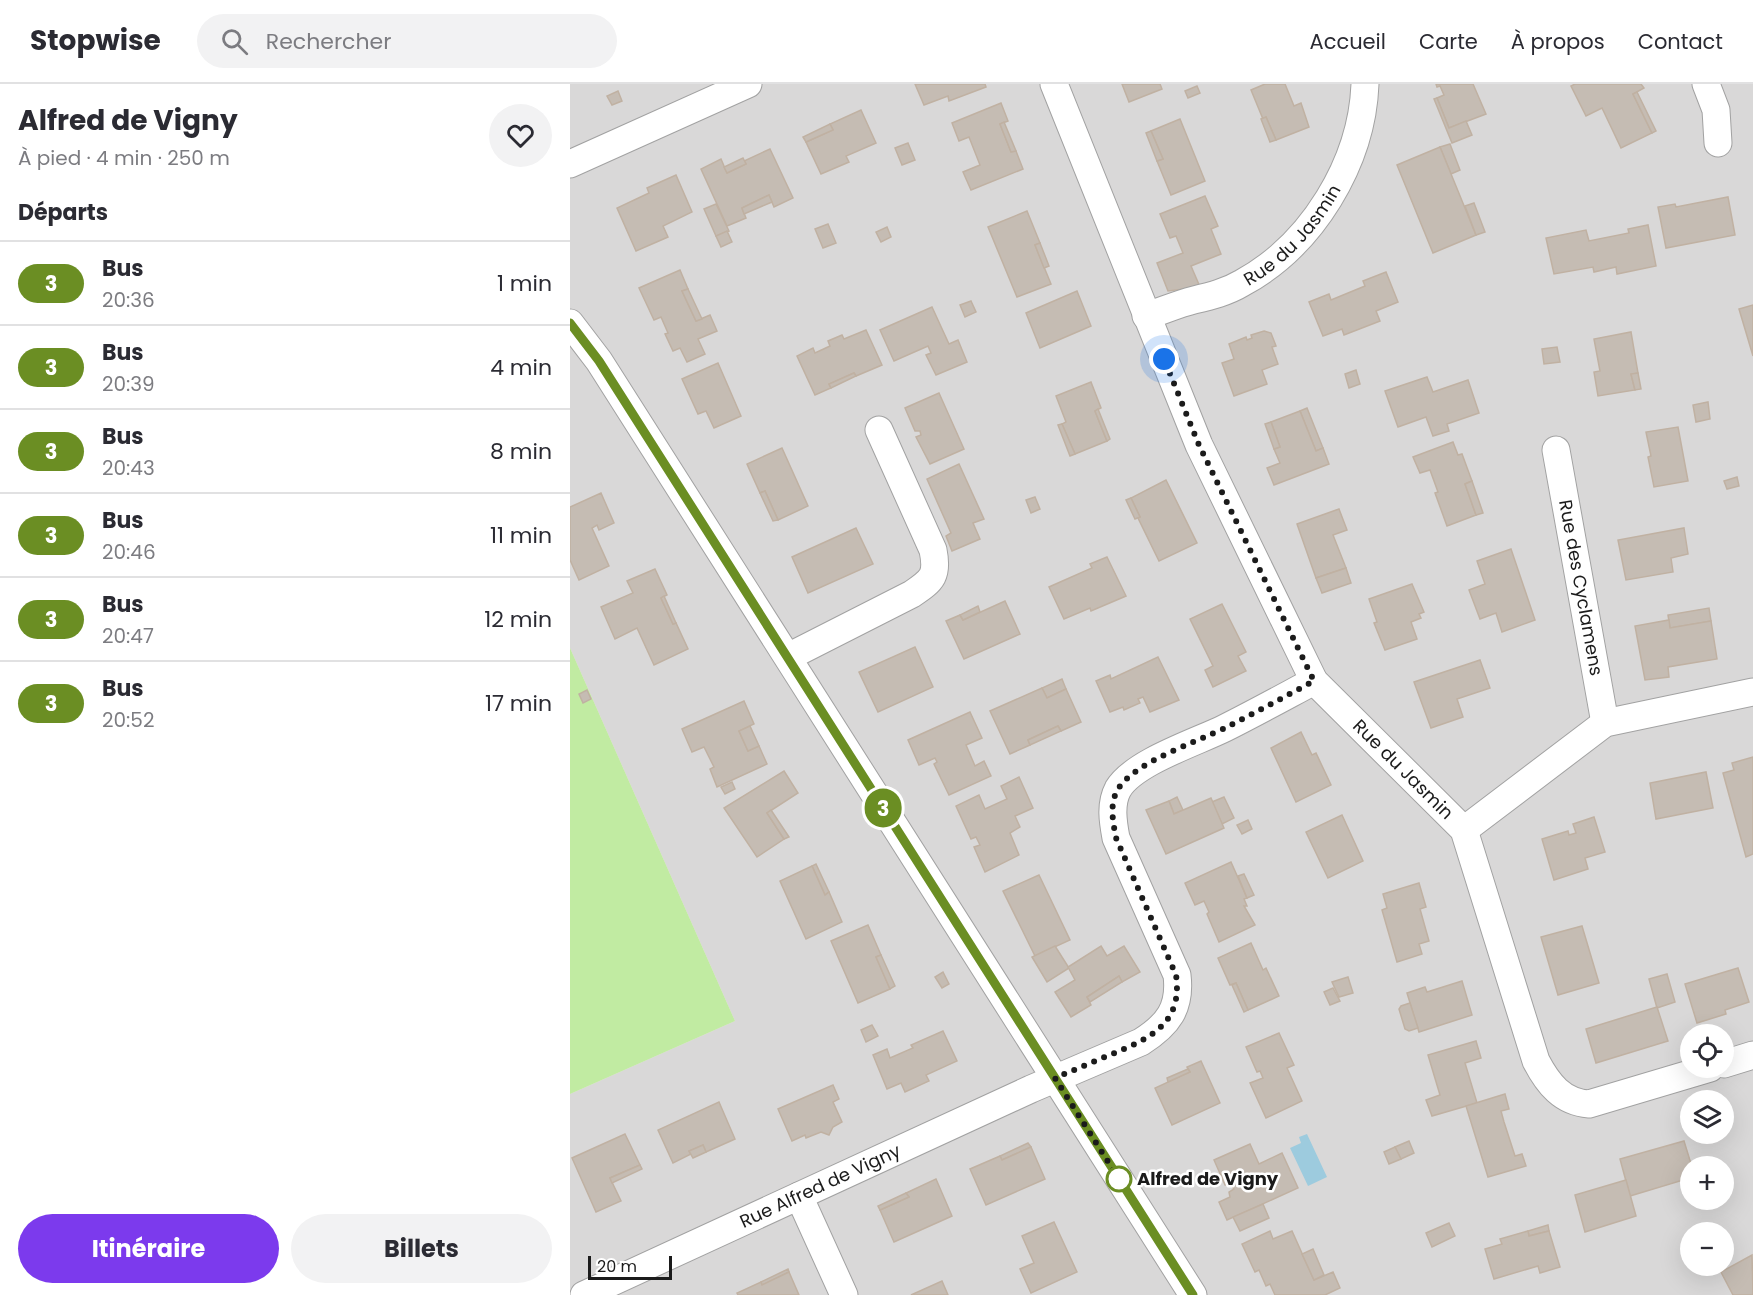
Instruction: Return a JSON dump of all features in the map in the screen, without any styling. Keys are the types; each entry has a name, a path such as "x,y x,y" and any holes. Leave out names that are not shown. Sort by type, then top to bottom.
{"street":[{"path":"570,164 748,84"},
{"name":"Rue du Jasmin","path":"1054,84 1199,445 1314,681 1464,830 1536,1061 1546,1079 1566,1097 1577,1103 1589,1104 1680,1077"},
{"name":"Rue du Jasmin","path":"1146,316 1212,296 1241,284 1269,266 1300,237 1322,208 1352,153 1364,106 1365,84"},
{"path":"1706,84 1716,110 1718,143"},
{"path":"570,323 599,361 1193,1295"},
{"path":"788,657 912,594 926,586 934,576 936,564 933,549 879,430"},
{"name":"Rue des Cyclamens","path":"1556,450 1605,723"},
{"name":"Rue Alfred de Vigny","path":"584,1295 1055,1078 1141,1042 1156,1033 1166,1023 1174,1008 1178,990 1176,975 1116,838 1112,818 1114,800 1118,790 1137,771 1152,762 1223,729 1314,681"},
{"path":"1464,830 1605,723 1753,692"},
{"path":"1734,1061 1753,1055"},
{"path":"799,1196 844,1295"}],"shaded area":[{"path":"570,84 1753,84 1753,1295 570,1295 570,1094 735,1021 570,648"}],"green space":[{"path":"570,648 735,1021 570,1094"}],"water":[{"path":"1307,1134 1327,1177 1308,1186 1290,1148 1301,1143 1299,1137"}],"building":[{"path":"915,84 985,84 986,87 949,101 948,96 924,105"},
{"path":"1122,84 1160,84 1162,89 1129,102"},
{"path":"1265,84 1285,84 1294,106 1301,103 1309,127 1276,140 1266,117 1263,119 1251,90"},
{"path":"1436,84 1473,84 1486,114 1449,128 1437,98 1444,95 1440,86 1437,87"},
{"path":"1575,84 1641,84 1644,88 1633,94 1652,133 1621,148 1602,108 1586,116 1571,86"},
{"path":"1197,86 1200,93 1188,98 1185,91"},
{"path":"618,91 622,101 612,105 607,96"},
{"path":"1637,92 1656,131 1652,133 1633,94"},
{"path":"1437,98 1449,128 1466,121 1472,135 1452,143 1434,99"},
{"path":"1001,103 1008,121 1000,124 1011,152 1016,151 1023,169 971,190 963,172 980,165 969,137 959,141 952,123"},
{"path":"861,110 876,143 846,156 849,162 821,174 806,142 833,130 830,124"},
{"path":"1266,117 1276,140 1270,142 1261,119"},
{"path":"1180,119 1205,181 1171,195 1157,161 1163,159 1151,131"},
{"path":"1004,122 1016,151 1011,152 1000,124"},
{"path":"830,124 833,130 806,142 803,137"},
{"path":"1151,131 1163,159 1157,161 1146,133"},
{"path":"908,143 915,160 902,165 895,148"},
{"path":"1450,144 1460,170 1451,174 1440,147"},
{"path":"1440,147 1476,235 1433,253 1397,165"},
{"path":"770,149 793,198 774,207 769,195 742,208 746,218 727,226 701,169 721,159 727,173 746,164 744,161"},
{"path":"743,158 746,164 727,173 724,167"},
{"path":"676,175 692,212 663,226 668,237 636,251 617,208 649,193 647,188"},
{"path":"769,195 772,202 744,214 742,208"},
{"path":"1205,196 1218,226 1211,229 1221,254 1191,266 1200,287 1168,291 1157,263 1183,253 1176,236 1170,238 1160,214"},
{"path":"1728,197 1735,235 1666,248 1658,207 1675,204 1676,207"},
{"path":"1474,203 1485,232 1476,235 1465,206"},
{"path":"716,204 729,231 716,236 704,209"},
{"path":"1027,211 1040,243 1035,245 1051,284 1017,297 988,227"},
{"path":"828,224 836,243 823,248 815,229"},
{"path":"1648,225 1656,266 1617,274 1616,267 1594,272 1593,267 1554,274 1546,238 1586,230 1589,241 1629,233 1628,229"},
{"path":"887,227 891,237 881,242 876,232"},
{"path":"727,231 732,242 721,247 716,236"},
{"path":"1040,243 1049,266 1044,268 1035,245"},
{"path":"680,270 688,289 682,291 696,321 710,315 717,331 698,339 705,354 687,362 680,348 673,351 665,334 668,333 661,317 654,320 639,288"},
{"path":"1386,272 1398,302 1376,311 1380,321 1344,335 1342,329 1323,336 1309,302 1329,294 1331,300 1365,286 1363,281"},
{"path":"688,289 702,319 696,321 682,291"},
{"path":"1077,291 1091,326 1040,348 1026,313"},
{"path":"971,301 976,312 965,317 960,305"},
{"path":"1753,305 1753,356 1739,309"},
{"path":"932,307 949,344 958,340 967,362 936,375 926,355 931,353 928,346 894,361 880,330"},
{"path":"866,330 882,365 856,376 854,373 829,384 831,388 815,395 797,356 813,348 815,353 830,346 828,341 842,335 844,339"},
{"path":"1264,331 1271,333 1276,346 1272,347 1278,364 1262,370 1267,384 1234,396 1222,363 1234,359 1229,344 1246,337 1247,340 1252,338 1251,335"},
{"path":"1631,332 1638,373 1631,374 1635,390 1598,396 1594,372 1600,371 1594,339"},
{"path":"1557,347 1560,362 1544,364 1542,349"},
{"path":"718,363 741,416 714,428 706,411 698,414 682,379"},
{"path":"1356,370 1360,384 1349,388 1345,374"},
{"path":"854,373 856,376 831,388 829,384"},
{"path":"1638,373 1641,389 1635,390 1631,374"},
{"path":"1427,377 1433,392 1468,380 1479,413 1447,424 1449,431 1433,436 1426,417 1398,427 1385,391"},
{"path":"1091,382 1101,408 1095,411 1107,441 1075,454 1062,424 1066,422 1056,396"},
{"path":"939,393 964,449 930,464 916,437 921,435 920,431 915,431 905,408"},
{"path":"1708,402 1710,419 1696,422 1693,405"},
{"path":"1307,408 1323,448 1316,451 1300,411"},
{"path":"1098,409 1110,439 1107,441 1095,411"},
{"path":"1300,411 1316,451 1323,448 1329,464 1274,485 1267,468 1280,463 1274,449 1280,447 1271,422"},
{"path":"1271,422 1280,447 1274,449 1265,424"},
{"path":"1062,424 1075,454 1070,456 1058,425"},
{"path":"1678,427 1688,481 1654,487 1646,432"},
{"path":"1453,442 1458,455 1462,454 1472,481 1465,484 1476,515 1447,526 1435,493 1438,492 1430,470 1420,473 1413,457"},
{"path":"782,448 808,506 778,520 765,491 760,493 747,464"},
{"path":"959,464 984,519 973,523 980,539 952,551 946,536 951,533 927,479"},
{"path":"1737,477 1739,486 1727,489 1724,481"},
{"path":"1166,480 1197,543 1159,561 1131,498"},
{"path":"1472,481 1483,513 1476,515 1465,484"},
{"path":"765,491 778,520 773,521 760,493"},
{"path":"601,493 614,523 599,530 597,525 592,528 609,566 579,580 570,560 570,507"},
{"path":"1035,497 1040,509 1031,513 1026,500"},
{"path":"1131,498 1140,517 1135,519 1126,500"},
{"path":"1339,509 1347,530 1333,535 1346,568 1316,578 1297,524"},
{"path":"856,528 873,564 808,593 792,557"},
{"path":"1684,528 1688,554 1671,558 1673,572 1626,580 1618,540"},
{"path":"1511,549 1535,620 1502,632 1496,613 1480,619 1469,590 1485,584 1477,561"},
{"path":"1107,557 1126,596 1091,611 1090,608 1064,619 1049,587 1092,568 1090,564"},
{"path":"1346,568 1351,583 1322,593 1316,578"},
{"path":"655,569 667,595 661,598 688,649 654,665 637,628 615,639 601,607 633,593 627,581"},
{"path":"1412,584 1424,612 1419,614 1421,618 1411,622 1417,639 1385,650 1374,623 1377,622 1369,599"},
{"path":"664,596 676,623 673,624 661,598"},
{"path":"1005,601 1020,634 964,659 946,621 960,615 963,620"},
{"path":"1222,604 1246,652 1238,656 1246,671 1213,687 1205,670 1213,666 1190,619"},
{"path":"978,606 980,612 963,620 960,615"},
{"path":"1709,608 1711,621 1670,628 1668,615"},
{"path":"1669,620 1670,628 1711,621 1717,659 1668,667 1669,677 1645,680 1635,626"},
{"path":"915,647 933,687 878,712 859,672"},
{"path":"1158,657 1179,700 1150,712 1143,697 1138,699 1140,703 1124,710 1123,707 1110,712 1096,681 1110,675 1111,679"},
{"path":"1480,660 1490,688 1457,699 1463,717 1431,728 1414,682"},
{"path":"1062,679 1066,689 1047,698 1042,688"},
{"path":"1042,688 1047,698 1066,689 1081,722 1061,731 1058,726 1028,740 1030,745 1010,754 990,711"},
{"path":"587,690 591,699 583,703 579,694"},
{"path":"744,701 754,724 739,731 748,751 759,746 767,764 717,787 710,769 714,767 704,747 692,752 682,729"},
{"path":"970,712 982,738 966,745 975,766 984,761 991,776 949,795 934,764 937,762 935,758 919,765 908,740"},
{"path":"750,726 759,746 748,751 739,731"},
{"path":"1058,726 1061,731 1030,745 1028,740"},
{"path":"1301,732 1312,755 1316,753 1331,785 1296,802 1271,748"},
{"path":"1753,757 1753,854 1746,857 1723,773 1734,770 1732,763"},
{"path":"784,771 798,793 767,813 784,839 757,857 724,808"},
{"path":"1706,772 1713,808 1656,819 1650,783"},
{"path":"1019,777 1033,808 1015,816 1020,827 1010,833 1019,855 985,872 974,847 980,845 976,837 971,839 956,806 979,795 985,809 1007,799 1001,786"},
{"path":"732,782 735,789 725,794 721,787"},
{"path":"1177,797 1183,810 1174,814 1169,801"},
{"path":"1224,797 1234,818 1222,824 1212,802"},
{"path":"1211,798 1224,828 1166,854 1146,810 1169,801 1174,814"},
{"path":"771,810 789,837 784,839 767,813"},
{"path":"1342,815 1363,861 1328,878 1306,832"},
{"path":"1594,817 1605,852 1585,858 1588,869 1554,880 1542,839 1568,831 1569,835 1576,833 1573,824"},
{"path":"1248,820 1252,829 1242,834 1237,825"},
{"path":"1231,862 1247,898 1244,899 1247,906 1244,906 1255,925 1219,942 1204,901 1195,905 1185,883"},
{"path":"816,864 829,892 825,895 812,866"},
{"path":"812,866 825,895 829,892 842,922 806,939 780,881"},
{"path":"1244,874 1254,895 1247,898 1238,876"},
{"path":"1039,875 1070,940 1035,956 1003,891"},
{"path":"1419,883 1426,907 1420,909 1429,941 1419,944 1422,954 1397,962 1382,910 1387,908 1383,894"},
{"path":"868,925 881,955 876,957 890,989 858,1003 831,941"},
{"path":"1582,926 1599,983 1558,995 1541,937"},
{"path":"1251,943 1263,970 1266,968 1279,996 1248,1010 1236,983 1230,985 1218,958"},
{"path":"1055,946 1069,968 1047,982 1032,957"},
{"path":"1101,946 1107,956 1124,946 1140,972 1122,982 1119,976 1087,997 1091,1005 1071,1017 1055,992 1075,980 1068,967"},
{"path":"881,955 895,986 890,989 876,957"},
{"path":"1738,968 1749,1002 1725,1010 1726,1014 1697,1023 1685,984"},
{"path":"943,972 949,984 942,988 935,977"},
{"path":"1667,974 1675,1002 1657,1008 1649,979"},
{"path":"1119,976 1122,982 1090,1002 1087,997"},
{"path":"1348,977 1353,993 1339,997 1332,982"},
{"path":"1462,981 1472,1015 1419,1032 1407,993 1425,987 1427,992"},
{"path":"1236,983 1248,1010 1244,1012 1232,985"},
{"path":"1333,988 1340,1001 1330,1005 1324,992"},
{"path":"1410,1003 1418,1028 1409,1031 1405,1029 1399,1009"},
{"path":"1657,1007 1668,1041 1596,1063 1586,1029"},
{"path":"872,1025 878,1036 866,1042 861,1030"},
{"path":"943,1031 957,1061 926,1075 929,1081 905,1092 901,1083 887,1089 873,1055 887,1049 890,1058 913,1048 911,1045"},
{"path":"1279,1033 1294,1065 1287,1068 1302,1101 1266,1118 1250,1083 1263,1078 1260,1071 1257,1072 1246,1047"},
{"path":"1476,1041 1481,1058 1465,1063 1477,1103 1432,1116 1426,1100 1440,1095 1428,1055"},
{"path":"1201,1061 1220,1103 1172,1125 1155,1088 1190,1072 1187,1067"},
{"path":"1188,1069 1190,1072 1168,1082 1167,1078"},
{"path":"833,1085 839,1099 833,1102 842,1122 833,1127 829,1135 821,1132 806,1138 805,1135 792,1141 778,1109"},
{"path":"1505,1094 1509,1109 1501,1111 1504,1122 1515,1156 1522,1154 1526,1166 1488,1177 1466,1106"},
{"path":"719,1102 735,1139 706,1152 703,1145 689,1151 691,1154 673,1163 658,1130"},
{"path":"625,1134 640,1165 610,1178 621,1201 596,1212 572,1158"},
{"path":"1409,1141 1414,1153 1401,1159 1395,1147"},
{"path":"1680,1142 1685,1144 1689,1156 1680,1156 1680,1181 1630,1196 1620,1159"},
{"path":"1028,1143 1031,1147 1002,1160 1000,1156"},
{"path":"1250,1144 1259,1164 1282,1153 1298,1188 1227,1220 1219,1202 1230,1197 1229,1192 1234,1189 1231,1184 1225,1185 1214,1160"},
{"path":"703,1145 706,1152 693,1158 689,1151"},
{"path":"1031,1147 1045,1179 986,1205 970,1169 1000,1156 1002,1160"},
{"path":"1395,1147 1401,1159 1389,1164 1384,1152"},
{"path":"640,1165 642,1169 612,1183 610,1178"},
{"path":"936,1179 952,1216 894,1242 880,1210 909,1197 906,1193"},
{"path":"1626,1180 1636,1216 1585,1232 1575,1195"},
{"path":"906,1193 909,1197 880,1210 878,1206"},
{"path":"1263,1204 1269,1218 1240,1231 1233,1217"},
{"path":"1054,1222 1077,1272 1031,1293 1020,1269 1034,1263 1022,1236"},
{"path":"1449,1223 1455,1236 1432,1247 1426,1233"},
{"path":"1548,1225 1549,1231 1529,1236 1528,1231"},
{"path":"1270,1231 1273,1239 1292,1231 1314,1280 1333,1272 1340,1288 1325,1295 1275,1295 1270,1284 1266,1286 1259,1270 1255,1272 1242,1244"},
{"path":"1528,1231 1529,1236 1549,1231 1560,1267 1540,1273 1538,1266 1494,1279 1485,1249 1502,1244 1500,1239"},
{"path":"1313,1249 1324,1275 1314,1280 1302,1254"},
{"path":"1752,1255 1753,1295 1733,1295 1723,1276 1734,1276 1734,1265"},
{"path":"788,1269 789,1272 762,1285 761,1282"},
{"path":"789,1272 799,1295 738,1295 737,1293 761,1282 762,1285"},
{"path":"942,1281 948,1295 911,1295"}],"bus line":[{"name":"3","path":"570,323 599,361 1193,1295"}],"place":[{"name":"Alfred de Vigny","path":"1119,1179"}],"route":[{"path":"1119,1179 1055,1078 1141,1042 1156,1033 1166,1023 1174,1008 1178,990 1176,975 1116,838 1112,818 1114,800 1125,781 1152,762 1223,729 1314,681 1199,445 1164,359"}]}
